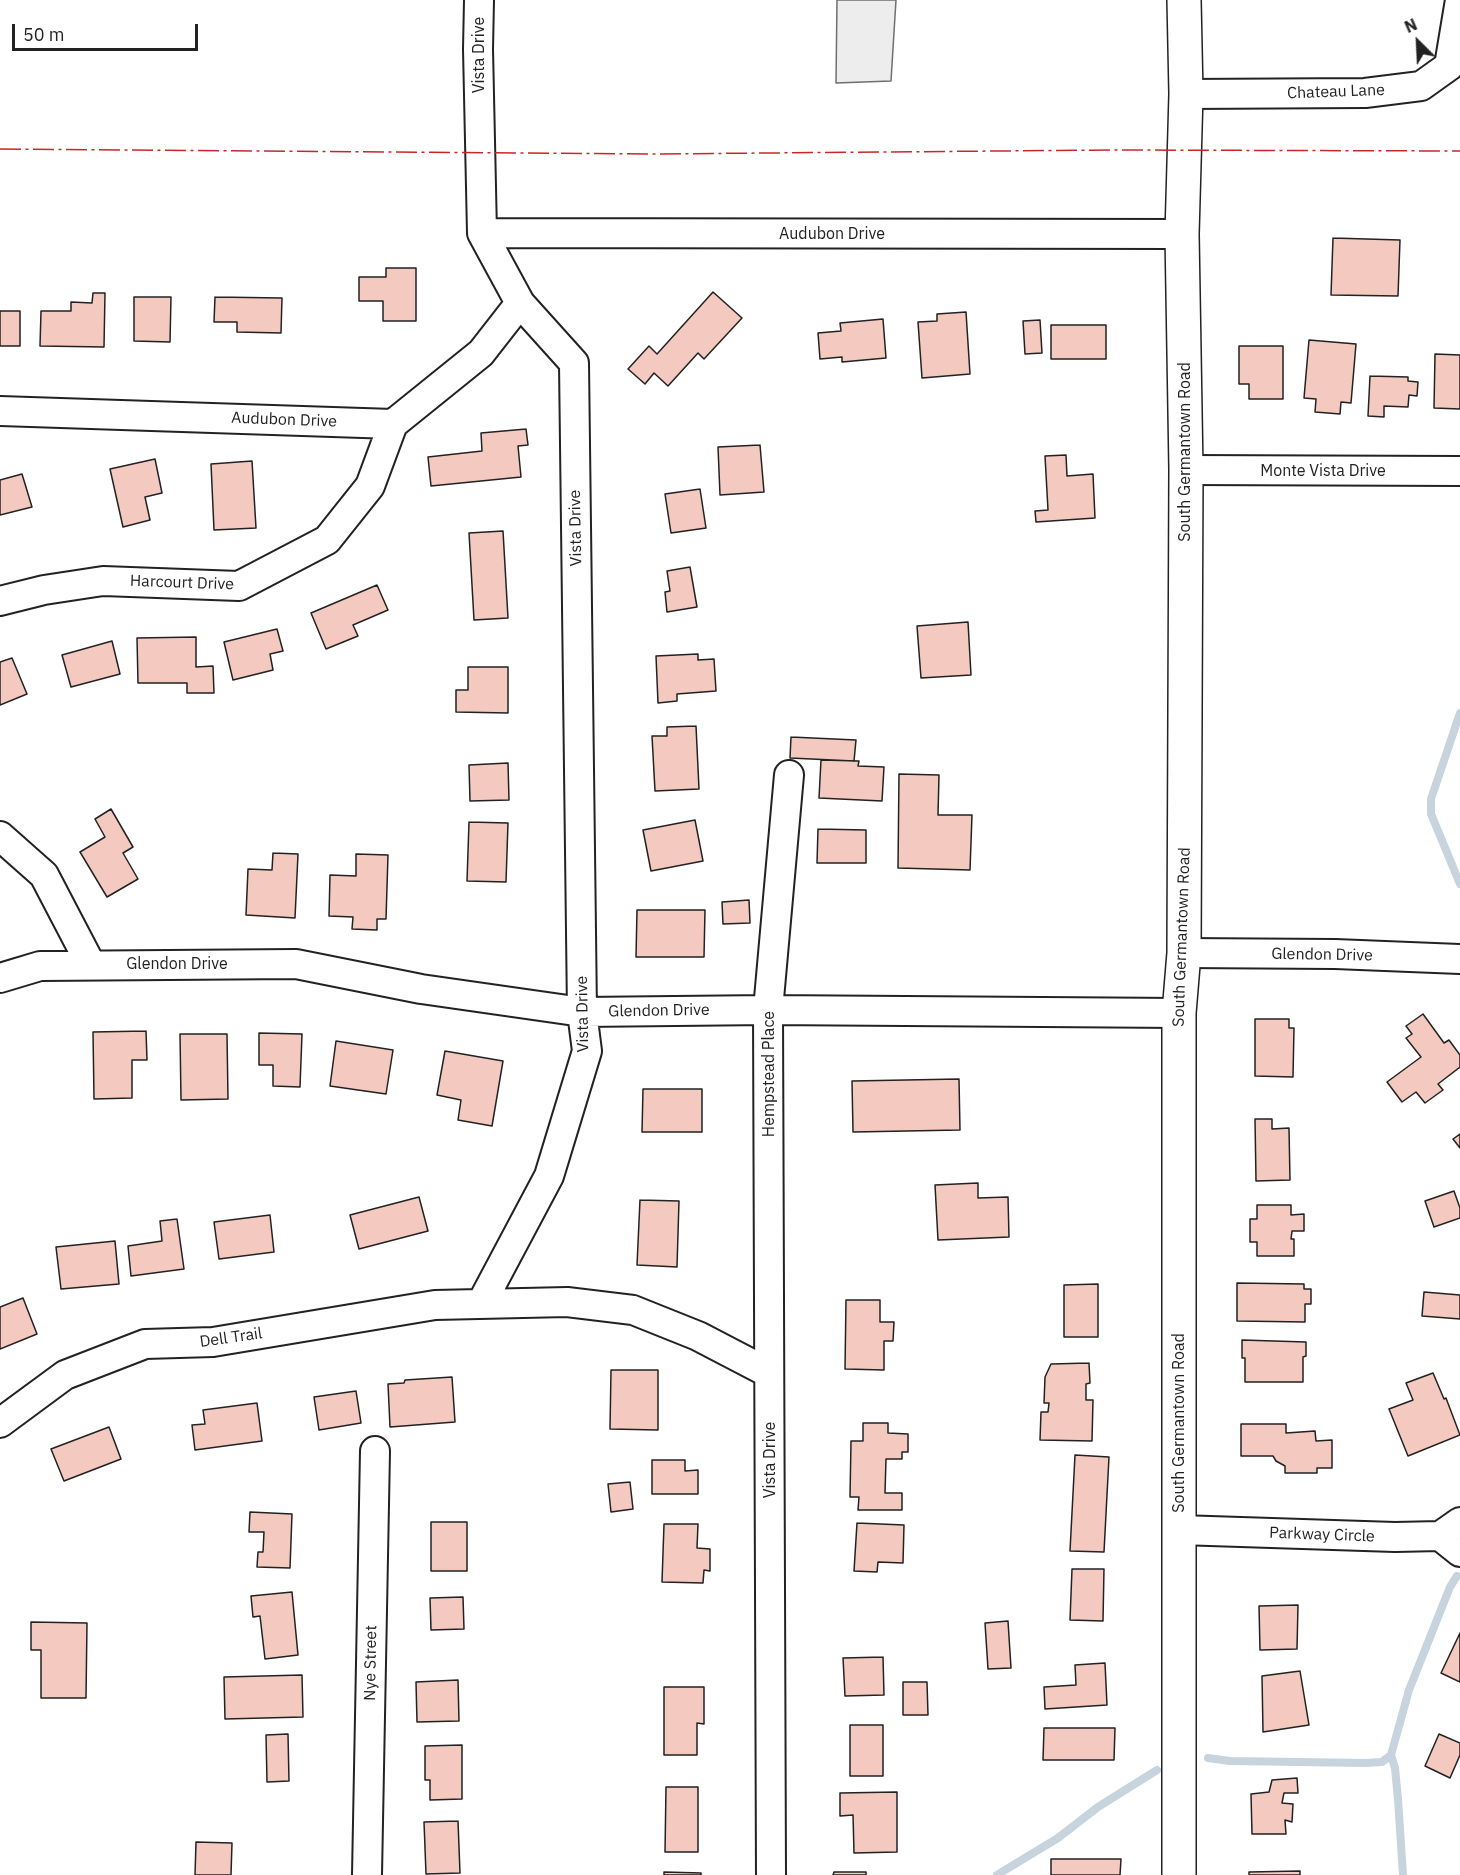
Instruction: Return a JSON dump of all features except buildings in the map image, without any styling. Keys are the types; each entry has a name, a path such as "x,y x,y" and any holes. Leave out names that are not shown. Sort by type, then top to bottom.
{"main road":[{"name":"South Germantown Road","path":"1179,1875 1179,1013 1184,953 1186,470 1182,234 1186,94 1184,0"}],"street":[{"name":"Vista Drive","path":"479,0 482,234 520,303 574,363 582,1012 587,1051 549,1176 481,1304"},
{"name":"Chateau Lane","path":"1186,94 1365,93 1421,86 1449,66 1460,0"},
{"name":"Audubon Drive","path":"482,234 1182,234"},
{"path":"393,424 481,353 520,303"},
{"name":"Audubon Drive","path":"0,411 393,424"},
{"name":"Harcourt Drive","path":"0,601 44,590 103,581 239,586 327,540 370,486 393,424"},
{"name":"Monte Vista Drive","path":"1186,470 1460,471"},
{"name":"Hempstead Place","path":"770,1373 768,1010 789,775"},
{"path":"0,836 44,874 91,965"},
{"name":"Glendon Drive","path":"1184,953 1335,954 1460,959"},
{"name":"Glendon Drive","path":"0,978 40,966 296,964 420,989 582,1012 768,1010 1179,1013"},
{"path":"481,1304 567,1302 633,1310 698,1336 770,1373"},
{"name":"Dell Trail","path":"0,1423 65,1375 145,1344 213,1342 435,1305 481,1304"},
{"name":"Vista Drive","path":"770,1373 771,1875"},
{"name":"Nye Street","path":"368,1875 375,1451"},
{"name":"Parkway Circle","path":"1179,1530 1453,1537"}],"shaded area":[{"path":"837,0 896,0 891,81 836,83"}],"waterway":[{"path":"1460,713 1431,799 1431,814 1460,884"},
{"path":"1403,1875 1395,1768 1391,1755 1409,1690 1450,1587 1457,1576"},
{"path":"1208,1758 1230,1761 1366,1763 1382,1762 1391,1755"},
{"path":"997,1875 1058,1838 1098,1807 1157,1770"}],"power":[{"path":"0,149 654,154 1113,150 1460,151"}]}
